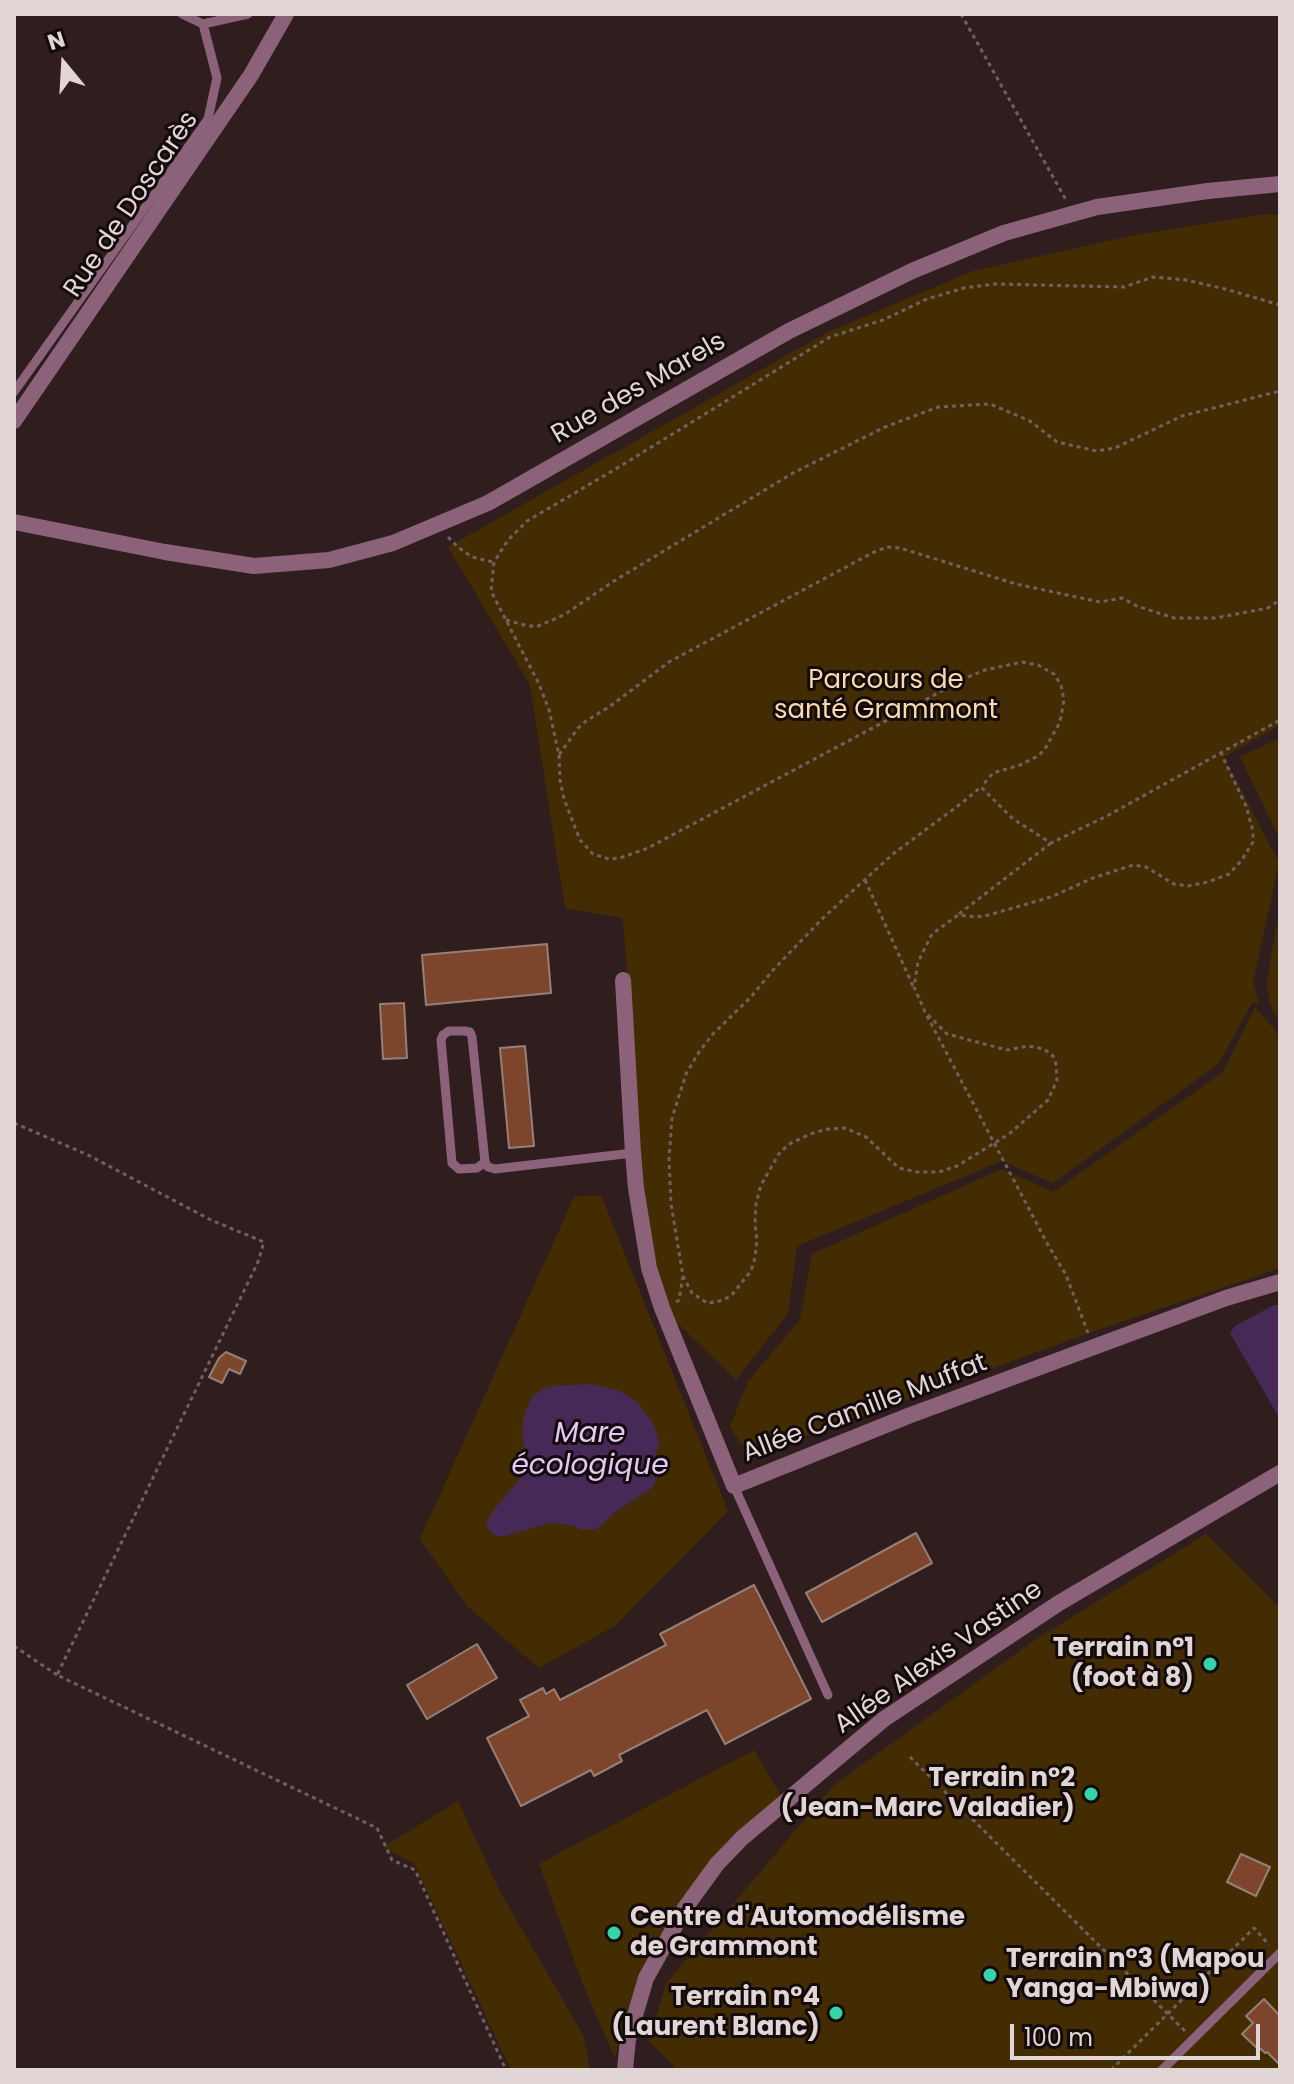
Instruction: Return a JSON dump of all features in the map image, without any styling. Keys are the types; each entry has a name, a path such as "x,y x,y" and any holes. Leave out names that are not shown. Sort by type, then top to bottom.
{"street":[{"name":"Rue de Doscarès","path":"14,421 251,75 286,14"},
{"name":"Rue des Marels","path":"14,522 254,566 329,560 393,543 488,503 789,331 912,271 1004,233 1097,207 1280,184"},
{"name":"Allée Camille Muffat","path":"623,980 636,1188 649,1268 662,1308 734,1486 908,1416 1226,1298 1280,1282"},
{"name":"Allée Alexis Vastine","path":"625,2070 628,2039 646,1978 685,1908 717,1864 742,1838 884,1719 1059,1603 1280,1473"}],"lane":[{"path":"182,14 203,24 248,14"},
{"path":"14,392 208,119 217,78 203,24"},
{"path":"485,1162 477,1168 459,1169 452,1163 441,1040 449,1031 470,1032 472,1037 488,1167 495,1169 633,1153"},
{"path":"734,1486 828,1695"},
{"path":"1162,2070 1279,1954"}],"path":[{"path":"961,14 1065,198"},
{"path":"925,1012 947,1034 1007,1050 1028,1046 1044,1049 1053,1056 1056,1064 1057,1080 1048,1100 1009,1134 957,1166 939,1172 899,1168 866,1137 845,1128 813,1133 791,1143 780,1152 761,1185 756,1204 755,1258 751,1271 731,1296 717,1302 707,1303 692,1293 683,1276 671,1204 669,1159 672,1118 686,1074 699,1052 823,918 893,854 981,787 993,773 1020,765 1045,749 1060,722 1064,700 1061,685 1054,674 1038,665 1022,662 985,670 648,848 609,859 593,854 580,840 564,799 549,710 539,684 491,591 494,562 508,540 527,521 830,337 883,320 927,299 964,288 995,284 1124,287 1153,277 1199,283 1280,305"},
{"path":"506,620 538,626 564,615 627,573 793,473 885,427 938,407 990,404 1030,421 1057,442 1097,451 1115,448 1182,416 1280,391"},
{"path":"426,529 446,535 472,557 494,562"},
{"path":"559,755 586,721 669,662 887,547 900,548 1016,584 1100,602 1122,598 1174,618 1216,618 1268,608 1280,600"},
{"path":"916,991 918,962 932,934 1051,843 1107,816 1280,720"},
{"path":"958,915 989,915 1051,897 1093,878 1133,865 1146,867 1174,884 1188,886 1229,874 1253,842 1253,831 1246,806 1221,753"},
{"path":"981,787 1013,819 1051,843"},
{"path":"865,880 925,1012 1066,1275 1094,1348"},
{"path":"14,1123 88,1155 211,1220 264,1242 258,1262 57,1675"},
{"path":"662,1308 679,1300 683,1276"},
{"path":"14,1646 57,1675 377,1828 392,1860 415,1870 506,2070"},
{"path":"910,1757 1193,2039"},
{"path":"1111,2070 1254,1928 1279,1954"}],"green space":[{"name":"Parcours de santé Grammont","path":"1266,214 1280,215 1280,725 1224,757 1279,863 1253,982 1259,1003 1252,1003 1218,1064 1053,1183 1002,1161 797,1246 788,1313 736,1380 662,1308 649,1268 623,918 565,908 530,685 448,547 828,332 973,271 1135,235"},
{"path":"1280,738 1280,839 1240,757"},
{"path":"1280,909 1280,1020 1270,1004 1267,986"},
{"path":"1255,1007 1280,1036 1280,1268 1089,1333 760,1453 742,1445 730,1427 748,1381 800,1320 812,1254 1002,1169 1053,1192 1223,1072"},
{"path":"601,1195 728,1511 616,1625 539,1668 468,1607 420,1539 574,1197"},
{"path":"1206,1534 1280,1608 1280,2070 678,2070 648,2041 667,1982 834,1785 1035,1640"},
{"name":"Centre d'Automodélisme de Grammont","path":"754,1750 781,1796 729,1839 687,1894 642,1972 615,2058 584,1987 539,1864"},
{"path":"458,1801 498,1888 583,2035 590,2070 511,2070 414,1863 383,1847"}],"water":[{"path":"1274,1305 1280,1305 1280,1419 1230,1333 1235,1326"},
{"name":"Mare écologique","path":"591,1384 628,1396 637,1402 654,1425 659,1443 653,1463 656,1481 652,1488 615,1512 597,1529 582,1530 571,1525 549,1523 496,1536 487,1528 487,1521 524,1474 523,1420 531,1398 542,1389 553,1386"}],"building":[{"path":"547,944 551,993 426,1005 422,955"},
{"path":"404,1003 407,1058 383,1059 380,1004"},
{"path":"525,1046 534,1146 509,1148 500,1048"},
{"path":"226,1352 246,1361 240,1374 229,1369 222,1383 209,1377 219,1358"},
{"path":"916,1533 932,1563 822,1622 806,1593"},
{"path":"754,1585 811,1699 725,1744 707,1710 619,1755 622,1761 594,1776 591,1770 521,1806 487,1738 529,1716 520,1700 543,1688 546,1694 554,1689 560,1700 666,1645 660,1634"},
{"path":"477,1644 497,1678 427,1719 407,1685"},
{"path":"1241,1854 1270,1867 1256,1896 1227,1882"},
{"path":"1264,1999 1280,2016 1280,2065 1242,2034 1253,2023 1246,2016"}],"place":[{"name":"Terrain n°1 (foot à 8)","path":"1210,1664"},
{"name":"Terrain n°2 (Jean-Marc Valadier)","path":"1091,1794"},
{"name":"Centre d'Automodélisme de Grammont","path":"614,1933"},
{"name":"Terrain n°3 (Mapou Yanga-Mbiwa)","path":"990,1975"},
{"name":"Terrain n°4 (Laurent Blanc)","path":"836,2013"}]}
